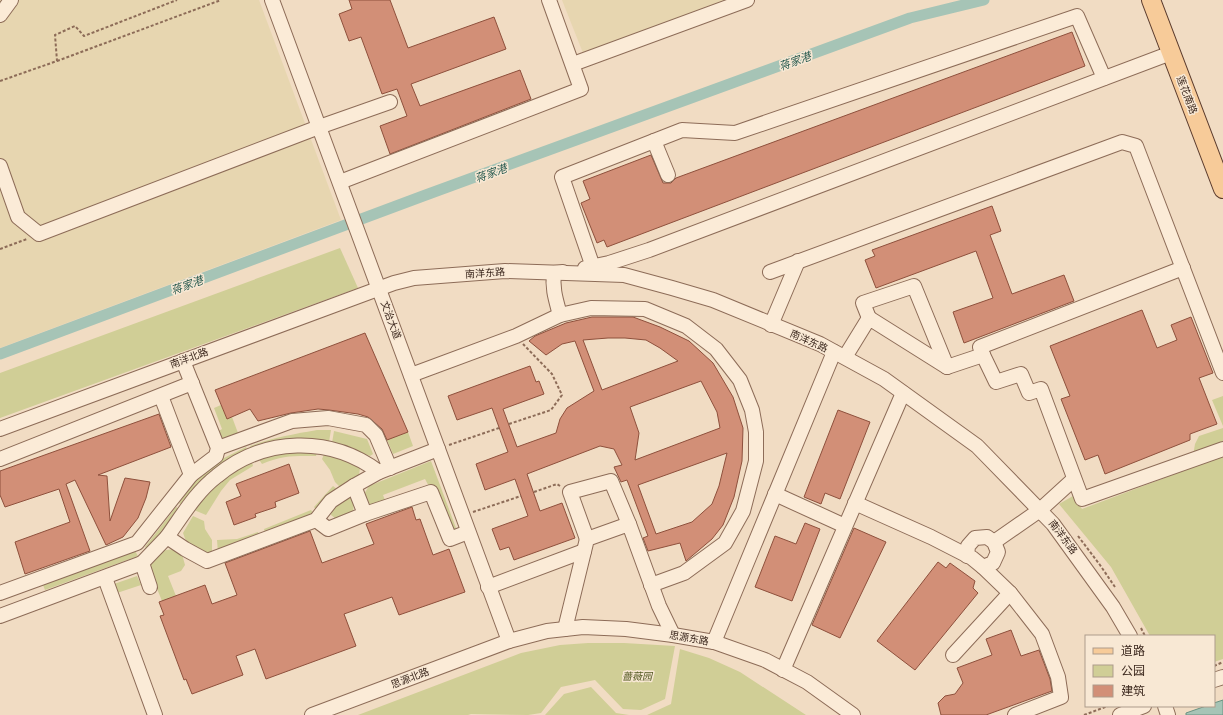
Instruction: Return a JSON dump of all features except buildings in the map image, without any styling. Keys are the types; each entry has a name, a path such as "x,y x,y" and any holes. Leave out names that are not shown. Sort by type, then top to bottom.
{"main road":[{"name":"莲花南路","path":"1151,0 1223,189"}],"lane":[{"path":"0,15 11,0"},
{"name":"文治大道","path":"272,0 508,641"},
{"path":"340,182 581,89 549,0"},
{"path":"573,64 731,3 747,0"},
{"path":"594,267 562,177 682,130 735,133 1077,16 1104,78"},
{"path":"560,315 553,290 554,273 594,267 649,250 1171,53"},
{"path":"0,166 18,217 39,234 319,127 390,102"},
{"path":"654,141 668,175"},
{"path":"770,272 1122,142 1136,146 1223,373"},
{"path":"771,325 798,261"},
{"path":"1183,268 980,347 996,382 1021,374 1029,393 1041,389 1082,499 1223,449"},
{"name":"南洋东路","path":"379,288 401,281 428,277 505,272 624,275 713,300 771,325 797,334 884,379 976,446 1053,524 1113,607 1129,635"},
{"path":"914,286 948,367 868,318 863,303 914,286"},
{"name":"南洋北路","path":"0,429 379,288"},
{"path":"411,375 516,336 560,315 590,308 645,309 686,326 716,349 740,380 752,410 756,432 756,461 743,511 724,543 684,573 651,585"},
{"path":"714,642 775,494 839,355 868,318"},
{"path":"948,367 983,355"},
{"path":"0,593 137,543 191,475 216,456 218,448 183,361"},
{"path":"0,458 192,383"},
{"path":"783,670 903,393"},
{"path":"161,396 191,475"},
{"path":"218,448 292,421 328,418 366,425 376,435 384,470"},
{"path":"0,616 104,578 144,561 167,537 196,496 216,476 238,461 262,450 284,445 307,444 344,452 384,470"},
{"path":"167,537 207,561 316,520 331,501 354,486 384,470 438,449"},
{"path":"994,542 1040,510 1074,479"},
{"path":"565,629 585,545 570,492 612,481 659,606 674,635"},
{"path":"354,486 365,514"},
{"path":"316,520 328,528 431,492 450,539 468,532"},
{"path":"775,494 845,526"},
{"path":"855,504 931,537 967,556 983,567 1010,593 1042,634 1058,677 1061,697 1014,715"},
{"path":"488,587 585,545 629,524"},
{"path":"967,556 968,546 975,538 987,537 994,542 998,552 993,563 983,567"},
{"path":"137,543 144,561 150,587"},
{"path":"104,578 139,660 156,715"},
{"path":"953,655 1010,593"},
{"name":"思源东路","path":"508,641 547,631 583,627 626,629 714,642 765,660 807,682 853,715"},
{"name":"思源北路","path":"312,715 329,712 508,641"},
{"path":"1120,715 1141,707"}],"path":[{"path":"57,61 55,35 75,26 84,36 177,0"},
{"path":"0,81 221,0"},
{"path":"0,249 39,234"},
{"path":"509,424 551,410 562,395 552,374 516,336"},
{"path":"438,449 499,428"},
{"path":"534,492 557,484 570,492"},
{"path":"462,516 521,496"},
{"path":"1084,715 1105,707"}],"shaded area":[{"path":"0,0 259,0 341,220 0,348"},
{"path":"562,0 724,0 725,2 583,53"},
{"path":"1223,700 1223,715 1186,715 1186,713 1203,707 1215,707 1215,703"}],"green space":[{"path":"340,248 358,288 0,418 0,373"},
{"path":"1223,396 1223,426 1212,400"},
{"path":"221,405 227,419 232,417 238,433 220,440 217,432 222,429 214,408"},
{"path":"1223,428 1223,659 1215,662 1215,635 1149,635 1111,567 1059,504 1073,496 1082,509 1191,468 1195,444 1199,436"},
{"path":"317,430 331,430 329,442 252,450 250,446 275,438"},
{"path":"334,431 367,439 373,454 370,456 332,443"},
{"path":"408,432 413,446 393,454 387,440"},
{"path":"246,447 248,452 183,506 179,503 197,478 220,460"},
{"path":"318,449 316,456 295,456 269,461 262,464 258,458 281,450"},
{"path":"325,452 355,461 360,468 359,475 341,488 335,482 330,470 322,459"},
{"path":"251,459 253,466 230,480 221,491 206,515 194,510 208,491"},
{"path":"431,461 456,528 452,530 425,479 383,495 386,503 377,507 368,503 364,494 369,486"},
{"path":"333,486 338,490 317,511 314,507"},
{"path":"346,497 351,497 354,503 353,512 336,519 331,515 332,506"},
{"path":"176,507 180,510 148,550 145,547"},
{"path":"311,510 314,514 266,535 264,529"},
{"path":"193,516 204,521 205,529 212,540 212,554 198,551 190,546 185,538 183,533"},
{"path":"258,532 260,537 218,553 217,540 237,539"},
{"path":"173,549 182,554 185,565 181,571 168,576 176,596 162,601 149,569 152,558 161,551"},
{"path":"135,551 138,556 45,590 43,585"},
{"path":"137,576 141,585 117,593 114,584"},
{"name":"蔷薇园","path":"624,643 675,646 665,699 641,710 623,709 595,680 561,687 541,713 528,715 358,715 521,653 560,645"},
{"path":"680,649 709,658 740,672 806,715 647,715 671,704"},
{"path":"591,687 616,713 629,715 545,715 564,694"}],"waterway":[{"name":"蒋家港","path":"0,354 423,196 910,18 984,0"}]}
